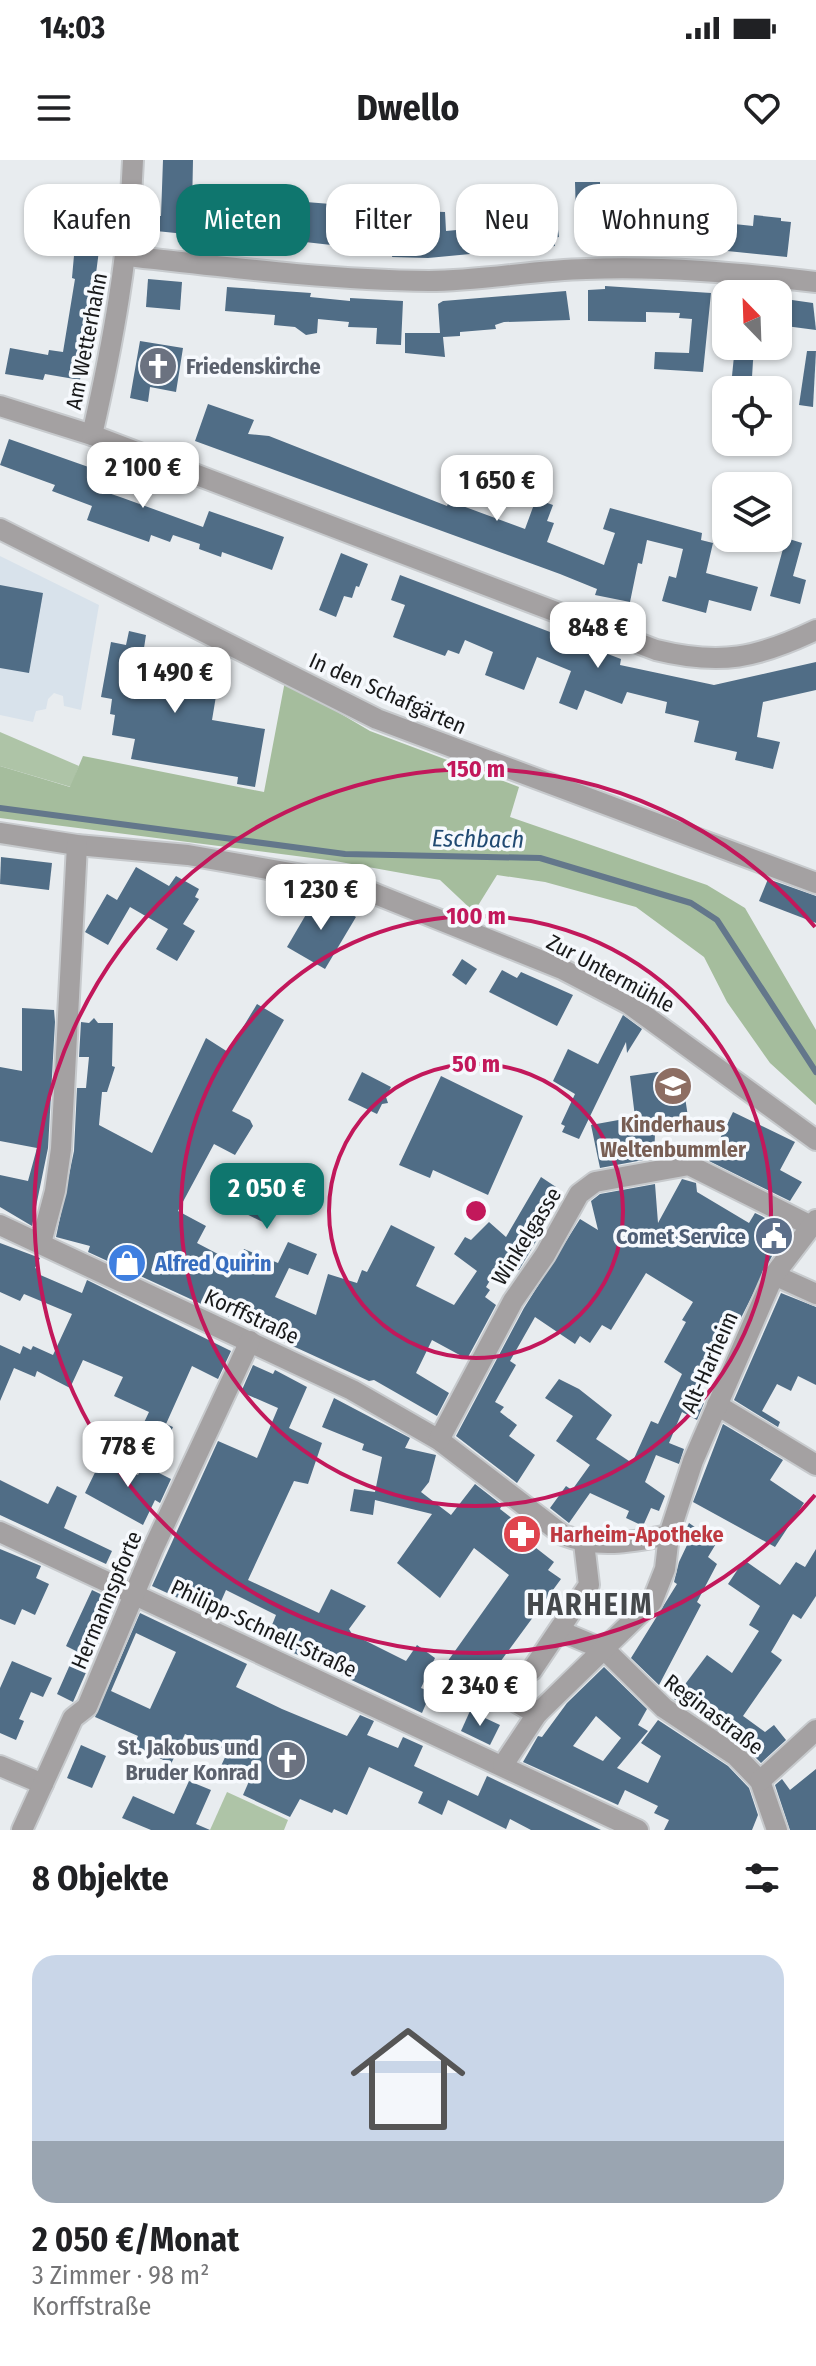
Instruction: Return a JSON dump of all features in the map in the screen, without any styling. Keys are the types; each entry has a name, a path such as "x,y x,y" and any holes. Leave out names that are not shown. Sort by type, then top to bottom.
{"street":[{"name":"Am Wetterhahn","path":"132,184 133,160"},
{"name":"Am Wetterhahn","path":"92,435 115,335 127,256"},
{"path":"127,256 296,274 390,280 475,279 586,269 670,269 816,282"},
{"path":"0,406 92,435 656,650 684,657 737,660 816,630"},
{"name":"In den Schafgärten","path":"0,529 377,719 816,883"},
{"name":"Zur Untermühle","path":"0,833 331,877 363,889 562,969 629,1004 816,1140"},
{"path":"41,1243 55,1191 61,1149 77,845"},
{"name":"Winkelgasse","path":"439,1440 513,1301 586,1187 641,1171 689,1165 814,1223"},
{"name":"Alt-Harheim","path":"503,1765 537,1714 652,1602 665,1569 669,1535 693,1461 774,1275 814,1223"},
{"name":"Korffstraße","path":"0,1225 352,1390 439,1440"},
{"path":"774,1275 816,1294"},
{"name":"Hermannspforte","path":"22,1830 73,1718 87,1707 136,1596 153,1549 250,1341"},
{"path":"717,1405 816,1465"},
{"path":"439,1440 563,1535 584,1543 630,1543 669,1535"},
{"name":"Philipp-Schnell-Straße","path":"0,1532 638,1830"},
{"path":"537,1714 495,1690 532,1670 589,1585 584,1543"},
{"path":"560,1631 605,1650"},
{"name":"Reginastraße","path":"605,1650 664,1708 736,1756 760,1781 777,1830"},
{"name":"Reginastraße","path":"760,1781 816,1730"},
{"path":"0,1766 43,1784"}],"shaded area":[{"path":"0,556 99,605 81,710 64,706 63,696 54,693 48,699 46,709 36,711 33,722 0,715"}],"green space":[{"path":"285,681 370,731 519,787 510,817 707,885 745,908 816,1030 816,1105 770,1063 727,1002 704,957 636,907 545,882 497,875 474,912 440,880 335,861 0,818 0,766 70,787 83,756 264,792"},
{"path":"0,732 79,766 71,787 0,766"},
{"path":"227,1792 288,1820 284,1830 210,1830"}],"building":[{"path":"163,160 193,160 193,184 176,184 176,233 160,231"},
{"path":"575,182 600,182 600,184"},
{"path":"310,202 326,204 326,244 310,243"},
{"path":"440,212 445,212 446,231 456,230 456,255 428,258 392,257 440,256"},
{"path":"754,215 791,222 787,257 737,252 737,224 753,226"},
{"path":"74,256 98,256 93,297 96,298 80,380 45,374 43,380 5,374 10,348 48,355 49,350 63,352 75,279 72,278"},
{"path":"148,279 182,282 180,310 146,307"},
{"path":"605,286 711,293 703,372 654,369 655,352 689,353 692,319 679,318 680,313 646,312 646,322 588,321 588,290 605,289"},
{"path":"227,287 311,293 310,297 350,301 350,298 403,301 401,345 376,344 377,328 348,327 349,322 318,319 317,333 306,335 295,327 274,325 275,315 225,311"},
{"path":"566,291 570,320 504,322 495,325 496,329 460,332 460,336 443,337 445,357 405,353 405,333 440,333 438,304 443,301"},
{"path":"792,300 813,303 816,330 792,327"},
{"name":"Friedenskirche","path":"140,341 183,348 176,392 150,387 148,402 130,398"},
{"path":"807,351 816,351 813,407 799,405"},
{"path":"734,360 753,360 752,376 732,376"},
{"path":"208,404 254,420 248,434 269,436 447,506 449,501 525,529 536,499 553,505 547,521 554,523 547,542 604,565 615,533 603,529 610,508 702,533 701,540 712,543 706,573 758,587 751,611 709,600 706,613 662,601 669,576 676,578 683,549 647,540 642,564 638,563 630,602 595,595 597,589 560,574 195,441"},
{"path":"9,439 97,470 91,487 203,527 209,511 284,537 272,570 222,552 221,557 199,549 200,544 173,535 170,542 151,535 149,542 87,520 92,506 52,491 55,485 0,465"},
{"path":"792,540 802,543 793,576 806,580 800,604 770,596 782,552 792,552"},
{"path":"341,553 368,564 359,587 356,586 352,598 344,596 336,617 319,610"},
{"path":"400,575 621,659 620,665 714,685 816,662 816,690 763,702 757,737 780,742 773,769 735,760 737,752 694,742 699,721 665,713 667,702 627,692 622,704 585,690 577,710 559,703 571,671 537,657 524,690 485,675 493,652 465,640 459,654 448,650 445,656 393,637 405,605 391,600"},
{"path":"0,585 43,593 29,673 0,668"},
{"path":"129,631 146,635 144,648 165,652 164,657 201,663 198,687 217,690 212,720 265,729 255,787 237,784 238,777 131,759 135,739 112,735 115,715 110,714 112,699 101,697 111,642 126,645"},
{"path":"1,857 52,863 49,890 0,884"},
{"path":"136,867 169,886 176,876 199,889 195,897 199,899 183,924 195,931 177,961 156,949 168,929 130,907 108,945 85,932 107,894 117,900"},
{"path":"768,879 816,896 816,923 759,901"},
{"path":"318,894 356,917 325,969 287,947"},
{"path":"462,959 477,969 466,985 452,975"},
{"path":"502,970 517,978 521,972 573,995 557,1026 489,992"},
{"path":"257,1004 284,1020 232,1111 250,1120 253,1126 235,1155 214,1144 178,1211 206,1226 197,1243 237,1264 244,1249 278,1263 288,1242 317,1254 308,1275 289,1268 275,1297 316,1315 328,1274 357,1283 362,1270 367,1272 391,1225 435,1247 416,1286 454,1305 477,1271 454,1254 465,1237 471,1240 489,1222 506,1237 541,1177 556,1187 547,1200 557,1206 519,1270 503,1259 486,1287 490,1290 485,1297 496,1305 467,1359 432,1340 416,1373 449,1393 437,1416 374,1380 369,1381 88,1252 90,1246 56,1237 74,1151 77,1088 86,1088 89,1057 79,1057 81,1022 89,1023 94,1018 98,1023 113,1023 112,1066 115,1067 107,1092 102,1092 99,1125 152,1153 206,1038 228,1052"},
{"path":"22,1008 54,1010 55,1022 48,1148 32,1226 0,1207 0,1175 28,1181 37,1148 0,1141 0,1067 22,1071"},
{"path":"623,1015 642,1029 627,1053 626,1042 579,1139 562,1132 565,1126 561,1124 575,1094 553,1081 568,1049 598,1064"},
{"path":"672,1070 674,1085 683,1084 690,1130 655,1134 654,1158 600,1168 591,1125 635,1117 630,1076"},
{"path":"362,1072 391,1087 386,1097 388,1103 382,1104 377,1114 348,1100"},
{"path":"441,1076 523,1116 488,1195 433,1170 430,1178 399,1165"},
{"path":"733,1112 795,1142 780,1170 802,1182 790,1201 709,1161"},
{"path":"682,1179 696,1183 697,1192 749,1223 755,1213 786,1228 740,1320 693,1397 704,1403 697,1420 682,1412 669,1443 684,1449 679,1464 656,1455 645,1482 665,1496 659,1511 651,1508 643,1526 626,1518 629,1511 590,1493 569,1523 550,1508 566,1486 572,1490 590,1465 556,1441 573,1416 545,1398 559,1379 579,1389 612,1415 596,1439 632,1463 651,1421 658,1424 682,1374 664,1362 686,1322 682,1320 693,1302 646,1273 611,1330 602,1325 590,1343 580,1336 575,1344 535,1317 510,1361 516,1365 495,1402 504,1407 500,1412 517,1425 509,1436 535,1455 517,1483 456,1436 524,1308 580,1219 598,1230 591,1201 600,1194 655,1184 658,1223"},
{"path":"246,1186 278,1202 267,1224 234,1208"},
{"path":"0,1243 40,1258 35,1268 40,1270 38,1274 82,1293 87,1280 231,1351 218,1379 192,1366 166,1424 173,1427 165,1444 139,1433 149,1412 114,1396 123,1377 83,1360 70,1388 37,1371 35,1377 14,1368 0,1401 0,1345 20,1354 23,1346 31,1350 33,1346 53,1355 72,1314 24,1294 20,1301 0,1292"},
{"path":"781,1293 816,1307 816,1385 798,1376 791,1391 777,1384 762,1411 780,1422 778,1427 734,1400"},
{"path":"253,1365 273,1374 275,1370 307,1387 289,1428 322,1443 308,1484 294,1481 248,1580 319,1613 331,1589 366,1606 349,1629 352,1634 406,1661 417,1645 435,1658 421,1688 431,1692 422,1713 266,1640 276,1615 226,1590 215,1615 152,1586 218,1441 257,1458 278,1408 241,1392"},
{"path":"334,1398 410,1438 405,1448 436,1455 429,1482 421,1492 451,1515 475,1484 530,1532 531,1544 554,1562 548,1570 561,1579 481,1688 445,1665 509,1575 474,1548 440,1598 397,1563 432,1514 375,1500 373,1515 350,1511 354,1489 375,1492 382,1457 362,1450 364,1444 322,1427"},
{"path":"723,1424 783,1460 770,1480 804,1503 775,1547 693,1502"},
{"path":"102,1458 138,1475 143,1465 171,1479 160,1503 155,1500 143,1525 85,1493"},
{"path":"0,1480 48,1504 57,1486 77,1496 64,1528 112,1551 106,1564 0,1515"},
{"path":"689,1523 717,1542 708,1557 717,1564 697,1602 701,1605 659,1685 631,1658 677,1584 674,1582 679,1562 688,1543 682,1538"},
{"path":"0,1549 41,1566 36,1578 49,1584 35,1615 22,1609 15,1625 0,1619"},
{"path":"816,1549 816,1596 801,1619 793,1614 771,1652 782,1660 743,1716 765,1732 774,1725 786,1740 761,1763 743,1745 674,1699 707,1655 732,1673 759,1631 749,1625 760,1606 728,1584 744,1560 780,1585 796,1562 805,1567"},
{"path":"92,1590 117,1602 73,1702 57,1694 76,1651 66,1646"},
{"path":"140,1613 247,1664 236,1687 282,1709 347,1736 360,1715 374,1721 367,1735 398,1748 403,1737 423,1746 414,1766 478,1796 487,1776 601,1830 531,1830 510,1819 506,1829 448,1800 442,1815 418,1803 423,1792 369,1767 347,1815 334,1809 332,1813 300,1799 290,1817 243,1795 250,1779 221,1766 227,1753 185,1734 171,1764 134,1745 138,1736 95,1717","holes":["136,1633 176,1652 150,1709 111,1691"]},
{"path":"12,1661 52,1678 43,1697 31,1692 19,1719 24,1721 16,1740 0,1733 0,1688"},
{"path":"604,1667 647,1709 638,1725 648,1731 617,1768 648,1783 661,1756 641,1743 658,1720 728,1766 749,1788 758,1815 752,1830 664,1830 669,1820 654,1813 658,1806 625,1790 618,1805 523,1762 538,1736 542,1737 567,1703","holes":["596,1716 621,1738 603,1761 573,1746"]},
{"path":"470,1711 500,1725 490,1745 461,1731"},
{"path":"81,1745 106,1756 92,1788 67,1778"},
{"path":"816,1769 816,1830 790,1830 775,1785 782,1779 790,1790"},
{"path":"189,1781 211,1790 196,1824 210,1830 151,1830 122,1818 133,1796 174,1814"}],"waterway":[{"name":"Eschbach","path":"0,808 345,854 540,858 691,903 717,920 816,1072"}],"place":[{"name":"Friedenskirche","path":"158,366"},
{"name":"Kinderhaus Weltenbummler","path":"673,1086"},
{"name":"Comet Service","path":"774,1236"},
{"name":"Alfred Quirin","path":"127,1263"},
{"name":"Harheim-Apotheke","path":"522,1534"},
{"name":"St. Jakobus und Bruder Konrad","path":"287,1760"}],"district":[{"name":"HARHEIM","path":"590,1605"}]}
